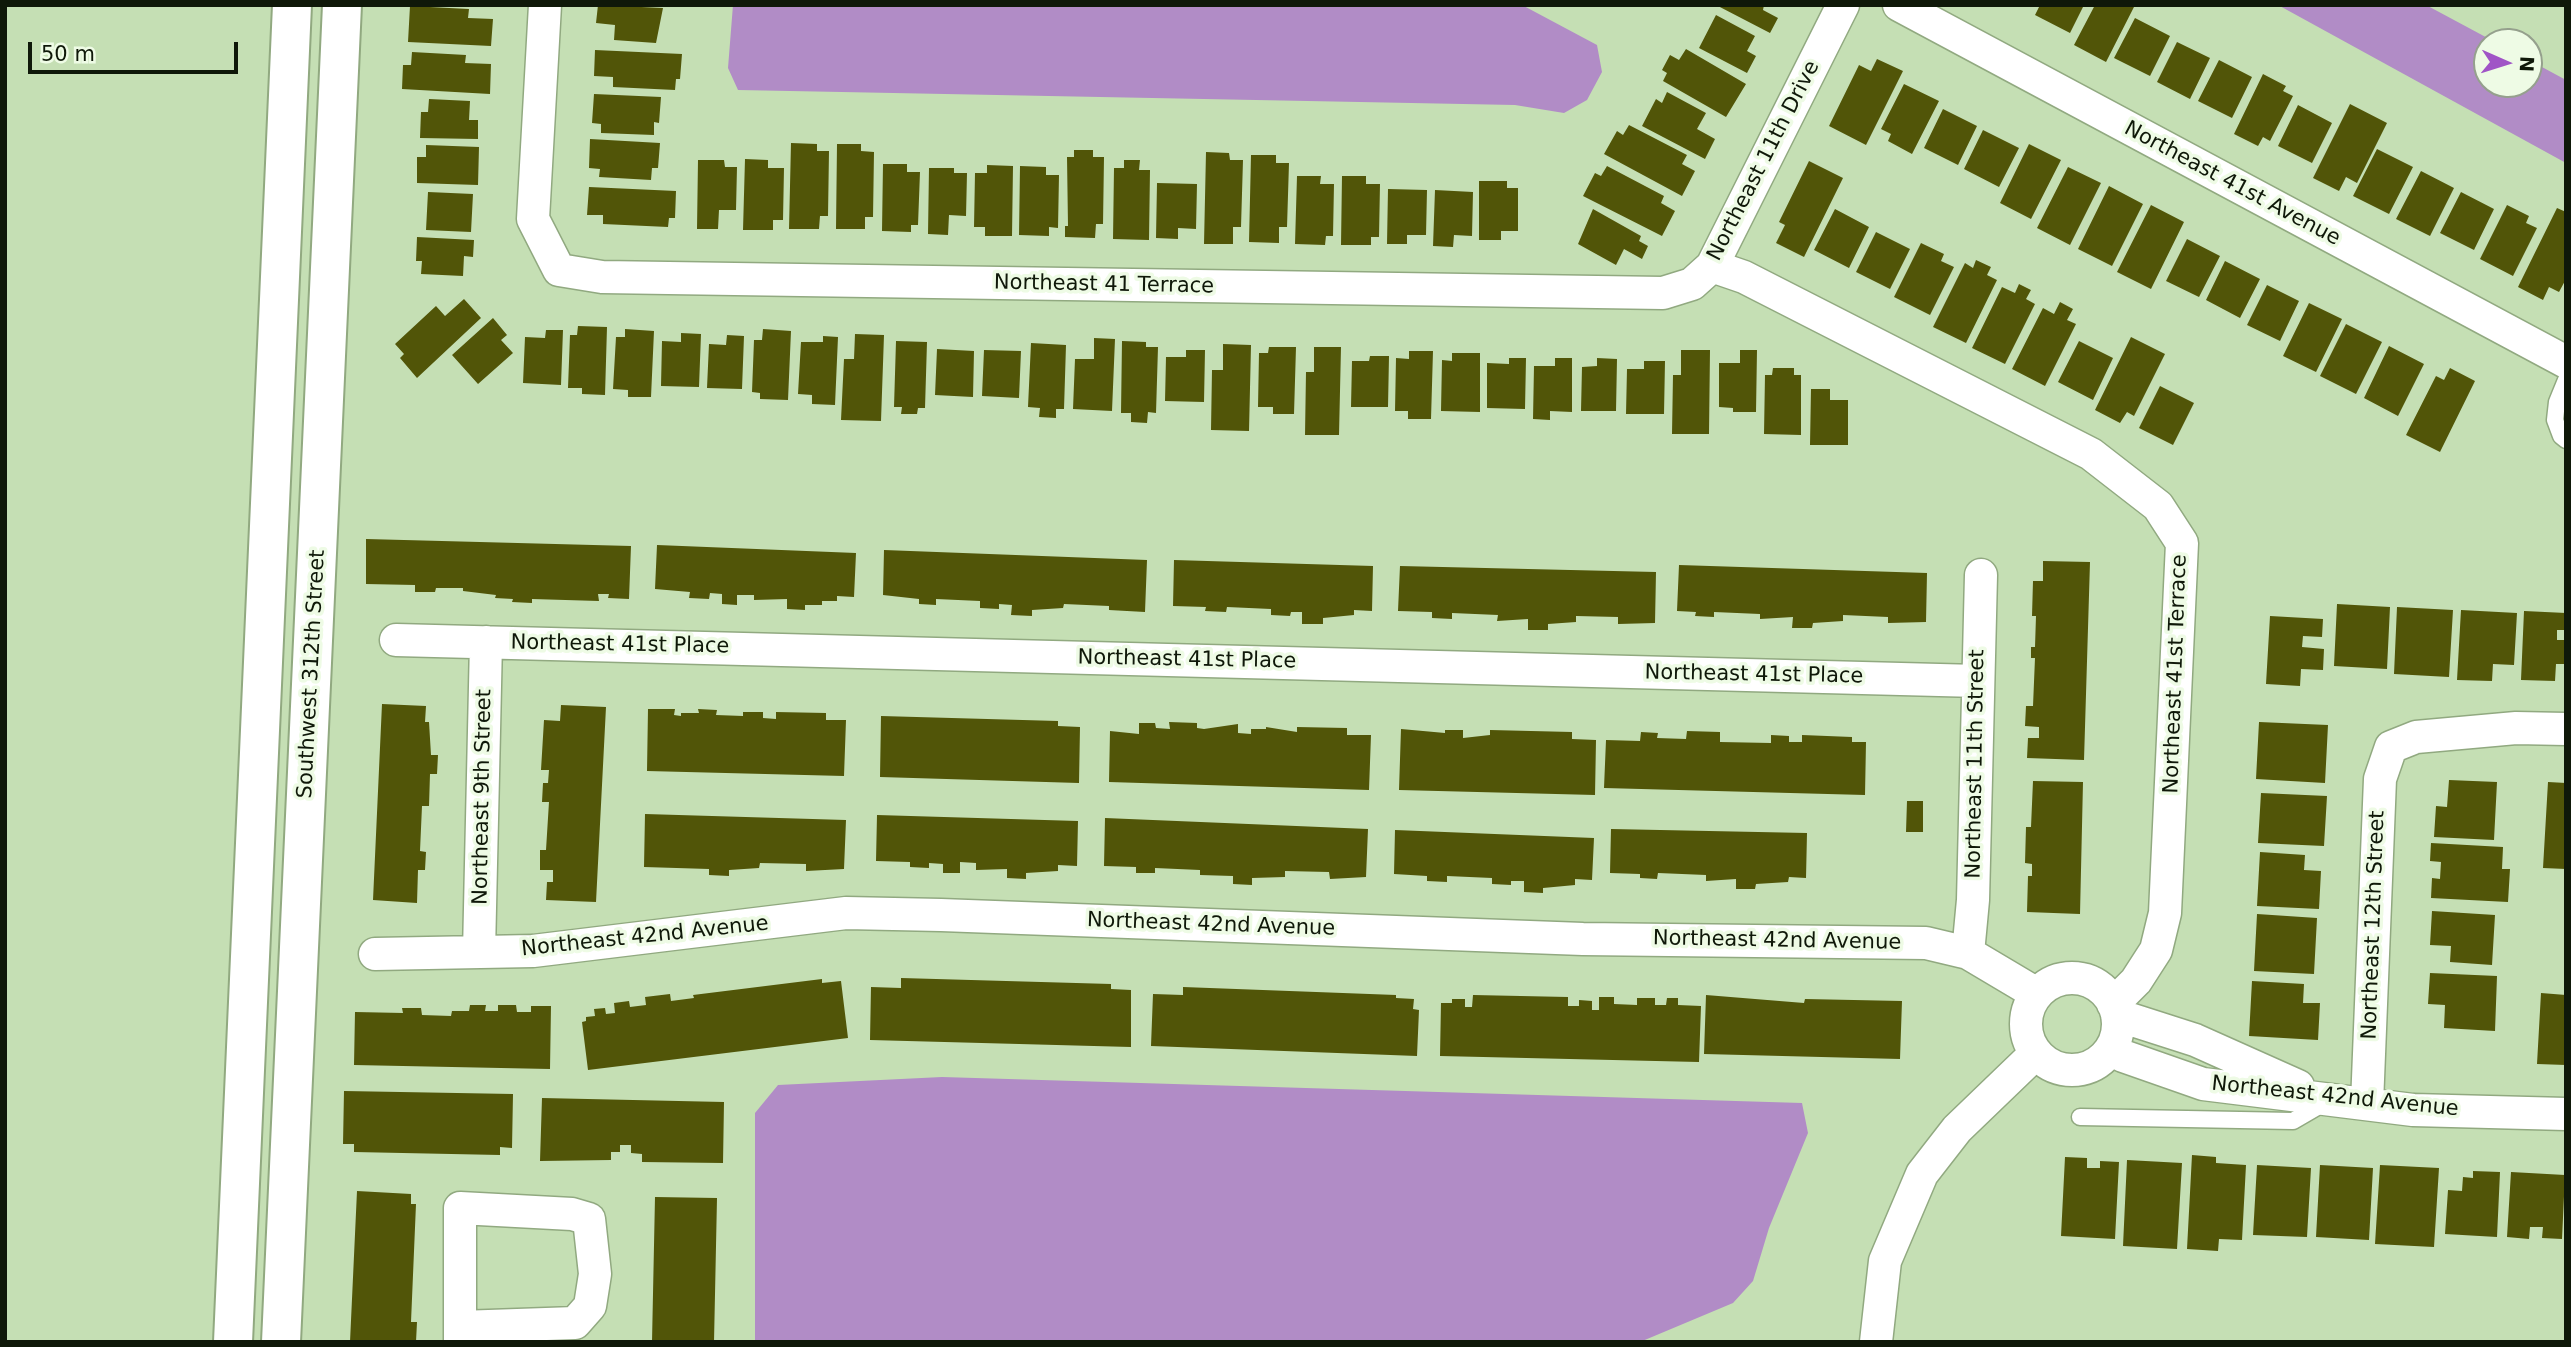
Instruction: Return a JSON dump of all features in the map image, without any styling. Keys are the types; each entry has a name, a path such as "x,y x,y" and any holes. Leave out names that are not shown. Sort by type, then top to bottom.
{"main road":[{"path":"233,1342 292,5"},
{"name":"Southwest 312th Street","path":"281,1342 342,5"}],"street":[{"name":"Northeast 41 Terrace","path":"545,5 533,219 551,259 559,270 602,277 1662,293"},
{"name":"Northeast 11th Drive","path":"1662,293 1692,284 1712,266 1843,5"},
{"name":"Northeast 41st Avenue","path":"1899,5 2566,362"},
{"name":"Northeast 41st Terrace","path":"1712,266 1744,277 2091,454 2158,506 2182,543 2165,913 2157,950 2115,1010"},
{"name":"Northeast 11th Street","path":"1968,953 1973,900 1981,575"},
{"name":"Northeast 41st Place","path":"396,639 1978,681"},
{"name":"Northeast 9th Street","path":"479,952 486,642"},
{"name":"Northeast 12th Street","path":"2367,1104 2380,779 2391,747 2416,737 2516,728 2566,729"},
{"name":"Northeast 42nd Avenue","path":"374,954 533,951 846,913 1583,939 1926,943 1968,953 2036,994"},
{"path":"2071,978 2089,981 2104,991 2115,1010 2117,1033 2111,1049 2096,1064 2083,1069 2063,1070 2045,1062 2030,1044 2027,1011 2036,994 2054,981 2071,978"},
{"path":"2115,1010 2207,1046 2329,1100"},
{"path":"2195,1081 2207,1046"},
{"name":"Northeast 42nd Avenue","path":"2111,1049 2123,1056 2195,1081 2413,1110 2566,1114"},
{"path":"1877,1342 1885,1261 1922,1174 1957,1129 2036,1054"},
{"path":"460,1208 572,1214 589,1219 595,1273 590,1306 575,1323 460,1334 460,1208"}],"lane":[{"path":"2566,380 2557,402 2555,420 2561,436 2566,440"},
{"path":"2080,1117 2293,1121 2329,1100"}],"shaded area":[{"path":"733,5 1522,5 1597,45 1602,72 1587,100 1564,113 1515,105 738,90 728,68"},
{"path":"2278,5 2426,5 2473,30 2473,98 2543,98 2543,68 2566,80 2566,163"},
{"path":"942,1077 1802,1103 1808,1133 1769,1228 1753,1281 1733,1303 1640,1342 755,1342 755,1113 778,1085"}],"building":[{"path":"598,5 663,8 656,43 614,40 615,25 596,23"},
{"path":"1716,5 1764,5 1763,10 1778,18 1770,33"},
{"path":"2040,5 2084,5 2070,33 2035,15"},
{"path":"2095,5 2135,5 2106,62 2074,45"},
{"path":"410,6 469,9 468,18 493,19 491,46 408,42"},
{"path":"1716,15 1755,36 1747,51 1756,56 1747,73 1699,48"},
{"path":"2135,18 2170,36 2150,76 2114,58"},
{"path":"2177,42 2210,58 2190,99 2157,82"},
{"path":"1686,49 1746,84 1726,117 1663,81 1667,73 1662,70 1670,55 1679,60"},
{"path":"595,50 682,54 680,79 676,79 675,90 613,87 613,77 594,76"},
{"path":"412,52 466,55 465,63 491,64 490,94 402,89 403,65 411,65"},
{"path":"1877,59 1903,71 1866,145 1829,126 1859,65 1871,71"},
{"path":"2219,60 2252,77 2232,118 2198,101"},
{"path":"2263,74 2286,86 2283,91 2293,96 2270,141 2263,137 2258,146 2234,134"},
{"path":"1904,84 1939,101 1912,154 1888,141 1891,134 1881,129"},
{"path":"1667,92 1706,113 1697,129 1715,139 1705,159 1642,126 1656,99 1662,103"},
{"path":"594,94 661,97 659,123 654,122 654,135 601,133 601,124 592,123"},
{"path":"429,99 470,101 469,120 478,120 478,139 420,138 421,112 428,112"},
{"path":"2350,104 2387,123 2357,183 2346,177 2339,191 2313,178"},
{"path":"2298,105 2332,123 2312,163 2278,146"},
{"path":"1943,109 1977,126 1958,165 1924,148"},
{"path":"1629,125 1687,155 1682,164 1695,171 1682,196 1604,154 1617,131 1623,135"},
{"path":"1983,130 2019,148 1999,187 1964,169"},
{"path":"590,139 660,143 658,168 652,168 651,180 599,177 600,169 589,168"},
{"path":"791,143 817,144 817,151 829,151 828,216 820,216 819,229 789,229"},
{"path":"837,144 861,144 861,151 874,152 873,217 865,217 865,229 836,229"},
{"path":"2029,144 2061,160 2031,219 2000,203"},
{"path":"426,145 479,147 478,185 417,183 417,157 426,157"},
{"path":"2377,149 2413,167 2389,214 2353,196"},
{"path":"1074,150 1093,150 1093,157 1104,157 1103,224 1096,224 1095,238 1065,237 1065,226 1068,226 1067,157 1074,157"},
{"path":"1206,152 1229,153 1230,160 1243,160 1241,227 1233,227 1233,244 1204,244"},
{"path":"1251,155 1276,155 1276,163 1289,163 1287,227 1279,227 1279,243 1249,242"},
{"path":"745,159 768,160 768,168 784,168 783,220 773,220 773,230 743,230"},
{"path":"698,160 724,160 725,167 737,167 736,210 719,210 718,229 697,229"},
{"path":"1124,160 1140,160 1139,170 1150,170 1149,240 1113,239 1114,168 1124,168"},
{"path":"1809,161 1843,178 1804,257 1776,243 1785,225 1779,222"},
{"path":"883,164 907,164 907,172 920,172 918,225 911,225 911,232 882,231"},
{"path":"987,165 1013,166 1012,236 985,236 985,227 974,227 975,173 987,173"},
{"path":"1020,166 1046,167 1046,175 1059,175 1058,228 1049,227 1049,236 1019,235"},
{"path":"1607,166 1664,196 1661,203 1675,211 1662,236 1583,196 1595,173 1601,176"},
{"path":"2068,167 2101,183 2070,245 2037,228"},
{"path":"929,168 954,168 954,173 967,173 966,216 949,215 948,235 928,234"},
{"path":"2421,171 2454,188 2430,236 2396,219"},
{"path":"1297,176 1321,176 1320,184 1334,184 1333,236 1326,236 1325,245 1295,244"},
{"path":"1342,176 1366,176 1366,184 1380,184 1379,237 1371,237 1371,245 1341,245"},
{"path":"1479,181 1507,181 1507,188 1518,188 1518,231 1501,231 1501,240 1479,240"},
{"path":"1157,183 1197,184 1196,229 1178,228 1178,239 1156,238"},
{"path":"2109,186 2143,204 2112,266 2078,249"},
{"path":"589,187 676,191 675,218 669,218 668,227 603,224 603,215 587,215"},
{"path":"1388,189 1427,190 1426,235 1407,235 1407,244 1387,244"},
{"path":"1435,190 1473,192 1472,236 1454,235 1453,247 1433,246"},
{"path":"428,192 473,194 471,232 426,230"},
{"path":"2461,192 2494,209 2474,250 2440,233"},
{"path":"2151,205 2184,222 2151,289 2117,272"},
{"path":"2507,205 2529,216 2526,223 2537,228 2513,276 2480,259"},
{"path":"2557,208 2566,212 2566,279 2559,292 2549,287 2543,300 2518,287"},
{"path":"1593,209 1641,236 1639,241 1648,246 1642,259 1624,249 1616,265 1578,244"},
{"path":"1835,209 1869,227 1849,268 1814,250"},
{"path":"1876,232 1910,249 1890,289 1856,272"},
{"path":"417,237 474,240 473,257 464,256 463,276 421,274 422,261 416,261"},
{"path":"2187,239 2220,256 2199,297 2166,281"},
{"path":"1921,243 1944,254 1941,261 1954,267 1930,315 1894,297"},
{"path":"1976,260 1991,267 1987,275 1997,280 1966,343 1933,327 1965,263 1973,268"},
{"path":"2225,261 2260,279 2240,318 2206,300"},
{"path":"2019,284 2031,290 2026,299 2035,304 2005,364 1972,348 2002,287 2015,293"},
{"path":"2267,285 2299,301 2280,341 2247,325"},
{"path":"464,299 481,318 417,378 400,358 404,354 395,344 436,306 445,316"},
{"path":"2060,302 2073,309 2067,320 2076,324 2045,386 2012,369 2043,308 2054,314"},
{"path":"2309,303 2342,319 2316,372 2283,356"},
{"path":"493,318 507,335 501,340 513,353 478,384 452,355"},
{"path":"2346,324 2382,342 2356,394 2320,376"},
{"path":"578,326 607,327 605,395 582,394 582,388 568,388 570,335 577,335"},
{"path":"625,329 654,331 651,397 628,397 628,390 613,389 616,337 625,337"},
{"path":"763,329 791,331 788,400 760,399 760,393 752,392 754,340 762,340"},
{"path":"546,330 563,330 561,385 523,383 525,337 545,338"},
{"path":"681,333 701,334 699,387 661,386 662,341 681,342"},
{"path":"855,334 884,335 881,421 841,420 844,359 854,359"},
{"path":"727,335 744,336 742,389 707,388 709,344 726,345"},
{"path":"823,336 838,337 835,405 812,404 812,395 798,394 801,342 823,342"},
{"path":"2131,337 2165,354 2134,416 2127,412 2120,423 2095,410"},
{"path":"1094,338 1115,339 1112,411 1073,409 1075,359 1094,359"},
{"path":"896,341 927,342 925,408 918,408 917,414 901,414 902,407 894,407"},
{"path":"1122,341 1146,342 1146,347 1158,347 1156,413 1148,412 1147,423 1131,422 1131,413 1121,413"},
{"path":"2079,341 2113,358 2093,400 2058,382"},
{"path":"1031,343 1066,345 1064,409 1056,409 1056,418 1039,417 1040,408 1028,407"},
{"path":"1223,344 1251,345 1249,431 1211,430 1212,370 1223,370"},
{"path":"2389,346 2424,364 2398,416 2364,398"},
{"path":"1269,347 1296,347 1294,414 1273,414 1273,407 1258,407 1259,353 1268,353"},
{"path":"1314,347 1341,347 1339,435 1305,435 1306,372 1314,372"},
{"path":"937,349 974,351 973,397 935,395"},
{"path":"984,350 1021,351 1019,398 982,396"},
{"path":"1186,350 1205,350 1204,402 1165,401 1166,357 1186,357"},
{"path":"1681,350 1710,350 1709,434 1672,434 1673,375 1681,375"},
{"path":"1740,350 1757,350 1756,412 1733,412 1733,408 1719,407 1719,363 1740,363"},
{"path":"1409,351 1433,351 1431,419 1408,419 1408,411 1395,411 1396,358 1409,359"},
{"path":"1452,353 1480,353 1480,412 1441,411 1442,360 1452,361"},
{"path":"1370,356 1389,356 1388,407 1351,407 1352,361 1369,361"},
{"path":"1509,358 1526,358 1525,409 1487,408 1487,363 1509,364"},
{"path":"1555,358 1572,358 1572,412 1550,411 1550,420 1533,419 1534,366 1555,366"},
{"path":"1597,358 1617,359 1616,411 1581,411 1582,367 1597,366"},
{"path":"1644,361 1665,361 1664,414 1626,414 1627,369 1644,369"},
{"path":"1773,368 1794,368 1794,375 1801,375 1801,435 1764,434 1765,375 1772,375"},
{"path":"2450,368 2475,381 2440,452 2406,435 2436,376 2444,380"},
{"path":"2160,386 2194,403 2173,445 2139,428"},
{"path":"1811,389 1830,389 1830,400 1848,400 1848,445 1810,445"},
{"path":"366,539 631,546 629,599 608,598 609,594 598,594 599,601 532,599 532,603 512,602 513,599 463,591 463,588 436,588 435,592 415,592 415,585 366,584"},
{"path":"657,545 856,553 854,597 837,596 837,601 822,601 822,605 805,605 805,610 787,609 787,599 754,600 754,595 737,595 737,605 722,604 722,594 710,593 709,599 689,598 690,592 655,589"},
{"path":"884,550 1147,560 1145,612 1109,610 1109,606 1064,604 1063,608 1032,610 1032,616 1011,615 1012,605 999,604 999,609 980,608 980,601 936,599 936,605 919,604 919,599 883,595"},
{"path":"1174,560 1373,566 1372,611 1354,610 1354,615 1323,618 1323,624 1302,624 1302,612 1291,612 1290,616 1271,615 1271,609 1227,607 1226,612 1205,611 1206,607 1173,606"},
{"path":"2043,561 2090,562 2084,760 2027,758 2028,738 2039,738 2039,727 2025,726 2026,706 2033,706 2035,658 2031,658 2031,647 2035,647 2036,616 2032,616 2033,581 2043,581"},
{"path":"1679,565 1927,573 1926,622 1888,623 1888,617 1843,615 1843,621 1813,623 1812,628 1792,628 1793,617 1760,619 1760,614 1714,612 1714,617 1695,616 1696,612 1677,611"},
{"path":"1400,566 1656,572 1655,623 1618,624 1618,617 1576,616 1576,622 1548,624 1548,630 1528,630 1528,619 1497,621 1498,615 1452,613 1452,619 1432,618 1432,612 1398,611"},
{"path":"2337,604 2390,607 2387,669 2334,666"},
{"path":"2397,607 2453,610 2449,677 2394,674"},
{"path":"2461,610 2517,613 2514,665 2493,664 2492,681 2457,680"},
{"path":"2524,611 2566,613 2566,630 2557,630 2557,640 2566,640 2566,664 2556,664 2555,681 2521,680"},
{"path":"2270,616 2323,619 2322,637 2303,636 2302,647 2324,649 2323,670 2301,669 2300,686 2266,684"},
{"path":"382,704 426,706 425,722 429,722 431,755 438,755 437,774 430,774 429,806 422,806 420,851 426,852 425,870 418,870 417,903 373,900"},
{"path":"561,705 606,707 596,902 546,900 547,882 553,882 553,870 540,870 540,850 546,850 549,802 542,802 543,783 548,783 549,770 541,770 544,720 560,721"},
{"path":"648,709 675,709 674,715 681,716 681,713 699,713 698,709 717,710 716,715 743,716 743,712 763,712 763,718 776,719 776,712 826,713 826,720 846,720 844,776 647,771"},
{"path":"881,716 1058,721 1058,726 1080,727 1079,783 880,777"},
{"path":"1169,722 1197,723 1197,728 1204,729 1238,724 1238,733 1251,734 1251,729 1266,727 1297,732 1297,727 1347,728 1347,735 1371,735 1369,790 1109,782 1110,731 1139,734 1139,723 1155,723 1156,728 1170,729"},
{"path":"2259,722 2328,725 2325,783 2256,779"},
{"path":"1401,729 1445,733 1445,730 1463,730 1463,738 1490,735 1490,730 1572,732 1572,739 1596,740 1595,795 1399,790"},
{"path":"1687,731 1720,732 1720,742 1771,743 1771,735 1789,736 1789,742 1802,742 1802,735 1852,737 1852,742 1866,742 1865,795 1604,788 1606,740 1640,741 1641,732 1658,733 1657,738 1686,739"},
{"path":"2449,780 2497,782 2494,840 2434,837 2436,806 2447,807"},
{"path":"2033,781 2083,782 2080,914 2027,912 2028,876 2032,876 2032,864 2025,863 2026,827 2031,827"},
{"path":"2548,782 2566,783 2566,869 2543,868"},
{"path":"2261,793 2327,796 2324,846 2258,843"},
{"path":"1907,801 1923,801 1923,832 1906,832"},
{"path":"645,814 846,820 844,869 806,871 806,864 760,863 759,868 729,870 729,876 709,875 709,869 644,867"},
{"path":"877,815 1078,821 1077,866 1058,865 1058,871 1026,873 1026,879 1007,878 1007,869 976,870 976,863 960,862 960,873 943,873 943,864 929,863 929,868 910,867 910,862 876,861"},
{"path":"1105,818 1368,829 1366,877 1330,879 1329,872 1285,871 1285,877 1252,878 1252,885 1233,884 1233,876 1200,875 1200,870 1155,868 1155,873 1136,873 1136,867 1104,866"},
{"path":"1611,829 1807,833 1806,878 1789,877 1788,882 1756,884 1755,889 1736,889 1736,879 1706,881 1706,875 1658,873 1657,879 1640,878 1640,874 1610,873"},
{"path":"1395,830 1594,838 1592,880 1575,879 1575,885 1543,888 1543,893 1524,892 1524,881 1511,881 1511,885 1492,884 1492,878 1447,876 1447,882 1427,881 1427,876 1394,874"},
{"path":"2431,843 2503,847 2502,869 2510,869 2508,902 2431,898 2432,878 2440,879 2441,862 2430,861"},
{"path":"2260,852 2305,855 2304,870 2321,871 2319,909 2257,906"},
{"path":"2432,911 2495,915 2492,965 2450,962 2451,946 2430,945"},
{"path":"2257,914 2317,918 2314,974 2254,971"},
{"path":"2430,973 2497,976 2495,1031 2444,1028 2445,1005 2428,1004"},
{"path":"901,978 1111,984 1111,989 1131,990 1131,1047 870,1040 871,987 901,988"},
{"path":"822,979 822,983 841,981 848,1038 588,1070 582,1022 586,1021 586,1017 595,1016 594,1009 605,1008 606,1014 615,1013 614,1003 629,1001 630,1007 646,1005 645,997 670,994 671,1001 694,998 693,995"},
{"path":"2252,981 2304,984 2303,1003 2320,1003 2318,1040 2249,1036"},
{"path":"1183,987 1396,995 1396,998 1414,999 1413,1009 1419,1010 1417,1056 1151,1046 1153,994 1183,995"},
{"path":"2541,993 2566,995 2566,1065 2537,1064"},
{"path":"1473,995 1568,997 1568,1006 1579,1006 1579,1000 1592,1001 1592,1010 1599,1010 1599,997 1614,997 1614,1004 1637,1005 1637,998 1655,998 1655,1005 1666,1005 1667,998 1678,998 1678,1005 1701,1006 1699,1062 1440,1056 1441,1003 1452,1003 1452,999 1465,999 1465,1007 1472,1007"},
{"path":"1706,995 1804,1003 1805,999 1902,1001 1900,1059 1704,1054"},
{"path":"470,1005 486,1005 485,1011 498,1011 498,1005 516,1005 517,1012 531,1012 531,1006 551,1006 550,1069 354,1065 355,1012 403,1013 402,1008 421,1008 422,1015 451,1016 452,1011 469,1011"},
{"path":"344,1091 513,1094 512,1148 500,1147 500,1155 354,1152 354,1144 343,1144"},
{"path":"542,1098 724,1102 723,1163 642,1162 642,1154 631,1153 631,1145 620,1145 620,1152 611,1152 611,1160 540,1161"},
{"path":"2192,1155 2216,1157 2216,1163 2246,1165 2242,1240 2219,1239 2218,1251 2187,1249"},
{"path":"2065,1157 2087,1158 2087,1168 2100,1168 2100,1161 2119,1162 2115,1239 2061,1236"},
{"path":"2127,1160 2182,1163 2177,1249 2123,1246"},
{"path":"2257,1165 2311,1168 2307,1237 2253,1235"},
{"path":"2320,1165 2373,1168 2369,1240 2316,1237"},
{"path":"2380,1165 2439,1168 2434,1247 2375,1244"},
{"path":"2473,1171 2500,1172 2497,1237 2445,1234 2448,1190 2462,1191 2463,1177 2473,1178"},
{"path":"2511,1172 2565,1175 2562,1239 2542,1238 2543,1227 2530,1227 2529,1239 2507,1237"},
{"path":"357,1191 411,1194 411,1204 416,1204 411,1322 417,1322 416,1342 350,1342"},
{"path":"655,1197 717,1198 714,1342 652,1342"}]}
